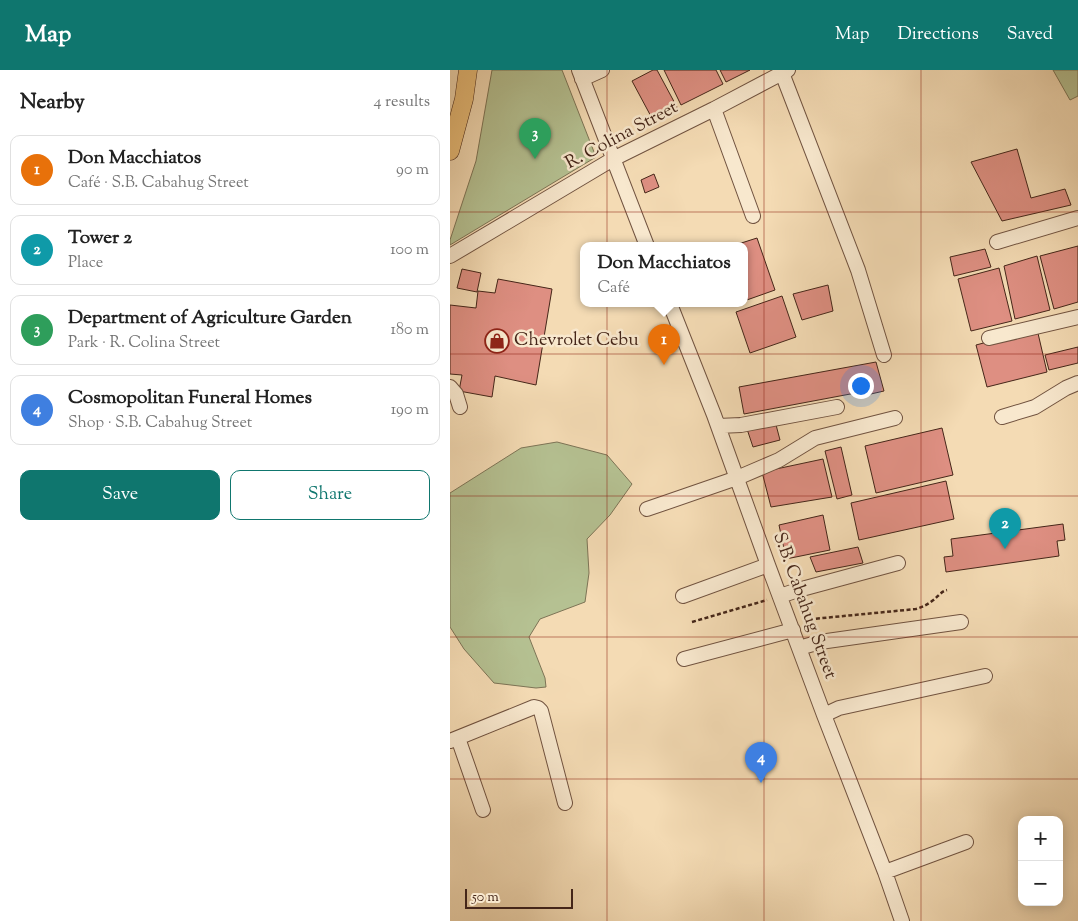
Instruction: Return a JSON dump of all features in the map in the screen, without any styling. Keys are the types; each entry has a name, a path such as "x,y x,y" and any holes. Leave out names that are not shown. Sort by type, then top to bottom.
{"main road":[{"path":"450,151 464,99 468,70"}],"street":[{"path":"602,70 580,74 646,242"},
{"path":"785,72 858,270 884,355"},
{"name":"R. Colina Street","path":"450,256 613,159 785,72"},
{"path":"714,109 753,216"},
{"path":"997,242 1078,218"},
{"name":"S.B. Cabahug Street","path":"671,307 738,478 768,565 902,921"},
{"path":"989,338 1078,317"},
{"path":"1002,417 1035,407 1078,383"},
{"path":"450,387 456,394 460,408"},
{"path":"718,426 741,424 837,407"},
{"path":"647,509 738,478 779,460 815,438 895,418"},
{"path":"780,596 898,563"},
{"path":"683,596 768,565"},
{"path":"799,648 820,642 961,622"},
{"path":"684,659 793,630"},
{"path":"824,715 839,708 985,676"},
{"path":"483,810 454,740 534,707 541,711 565,803"},
{"path":"885,872 966,842"}],"path":[{"path":"805,620 916,609 925,606 947,590"},
{"path":"692,622 780,596"}],"green space":[{"path":"492,70 562,70 596,157 450,245 476,161"},
{"path":"1053,70 1078,70 1078,96 1070,100"},
{"path":"557,442 607,455 632,484 610,515 587,539 589,573 585,602 540,619 529,637 545,678 546,687 536,688 494,683 464,649 450,627 450,493 521,448"}],"building":[{"path":"653,70 657,70 678,109 654,122 632,81"},
{"path":"664,70 716,70 723,84 681,105"},
{"path":"720,70 750,70 726,82"},
{"path":"1017,149 1031,198 1065,189 1071,205 1002,221 971,162"},
{"path":"654,174 659,187 645,193 641,180"},
{"path":"757,238 775,290 748,300 748,242 744,242"},
{"path":"1078,246 1078,302 1054,309 1040,256"},
{"path":"985,249 991,267 954,276 950,257"},
{"path":"1037,256 1050,310 1015,319 1004,266"},
{"path":"999,268 1012,321 971,331 958,279"},
{"path":"462,269 481,273 477,292 457,288"},
{"name":"Chevrolet Cebu","path":"498,279 552,289 536,385 495,376 492,397 459,391 462,375 450,374 450,305 476,308 478,291 495,293"},
{"path":"828,285 833,311 802,320 793,294"},
{"path":"782,296 796,337 750,353 736,312"},
{"path":"1037,329 1047,372 987,387 976,345"},
{"path":"1078,347 1078,363 1049,370 1045,355"},
{"path":"876,362 884,391 862,396 861,392 744,414 739,387"},
{"path":"775,421 780,440 753,447 747,429"},
{"path":"942,428 953,475 876,493 865,446"},
{"path":"841,447 852,495 837,499 825,451"},
{"path":"823,459 832,497 771,507 762,472"},
{"path":"946,481 954,519 859,540 851,503"},
{"path":"823,515 830,550 786,559 779,525"},
{"path":"1063,524 1065,540 1057,541 1059,556 946,572 944,557 953,556 951,539"},
{"path":"858,547 863,563 816,572 810,557"}],"place":[{"name":"Department of Agriculture Garden","path":"535,159"},
{"name":"Chevrolet Cebu","path":"497,341"},
{"name":"Don Macchiatos","path":"664,365"},
{"name":"Tower 2","path":"1005,549"},
{"name":"Cosmopolitan Funeral Homes","path":"761,783"}]}
